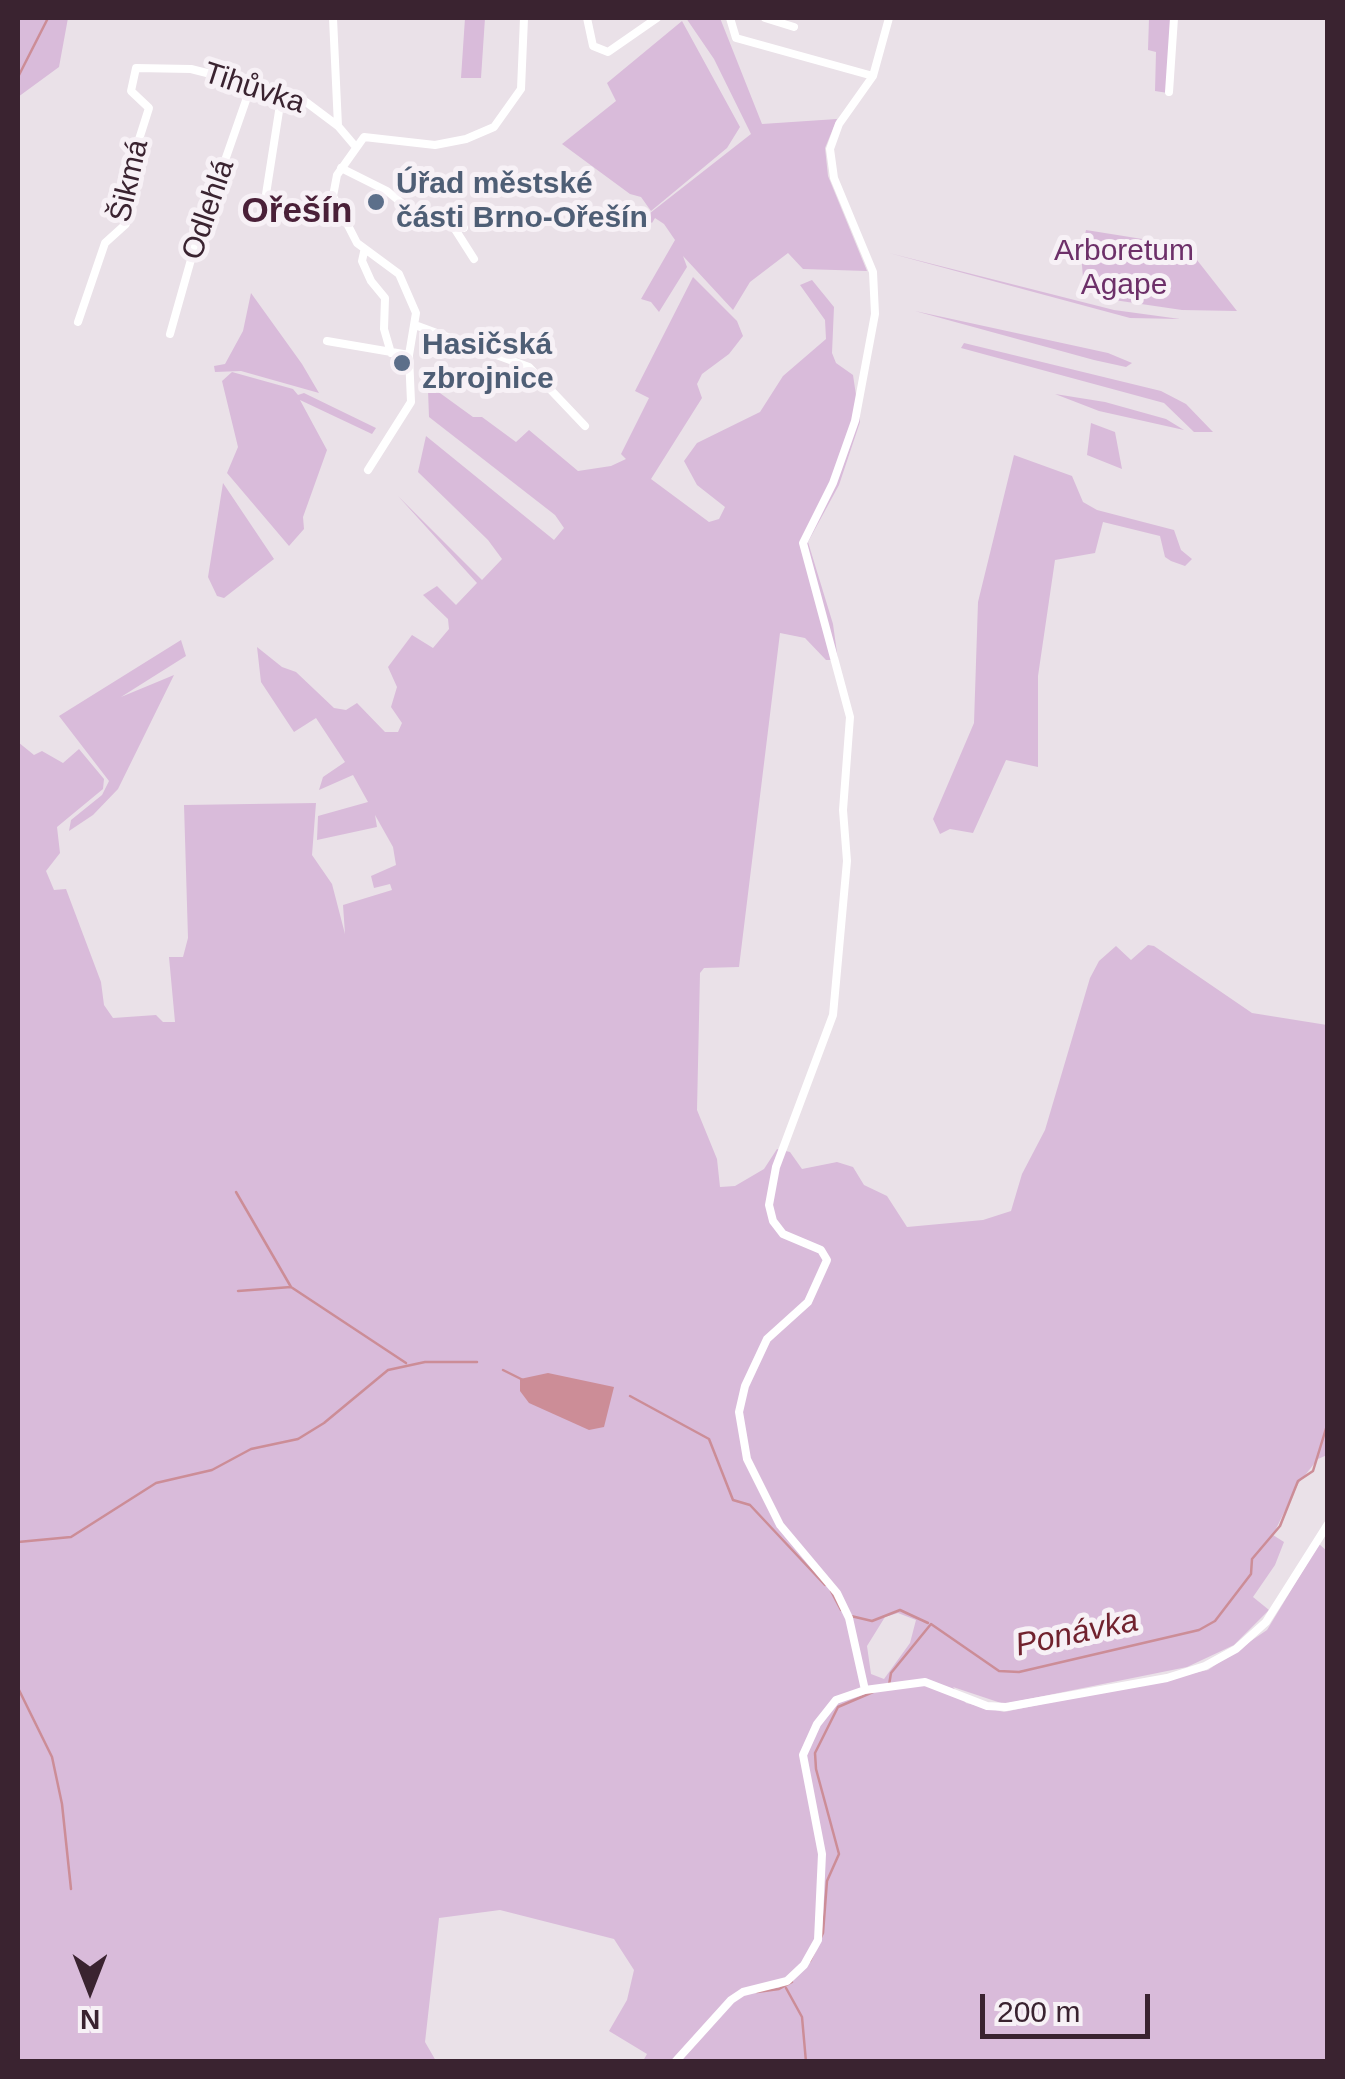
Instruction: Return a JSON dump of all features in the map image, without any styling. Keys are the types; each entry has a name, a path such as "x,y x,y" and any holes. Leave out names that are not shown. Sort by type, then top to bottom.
{"street":[{"path":"335,18 338,126"},
{"path":"368,470 408,410 415,306 404,279 364,252 333,196 341,168 364,137 416,145 446,144 494,127 520,90 524,18"},
{"path":"586,18 593,46 608,52 657,18"},
{"path":"730,18 736,38 873,76"},
{"path":"765,18 794,27"},
{"path":"865,1690 849,1618 837,1592 780,1525 746,1459 739,1412 744,1386 767,1339 808,1302 827,1260 821,1250 784,1234 773,1221 770,1205 776,1166 833,1015 847,860 843,810 850,717 802,543 833,483 855,421 871,350 876,292 832,172 832,139 873,76 888,18"},
{"path":"1169,92 1174,18"},
{"name":"Tihůvka","path":"164,66 282,92 306,102 338,126 355,146"},
{"name":"Šikmá","path":"78,322 105,244 126,224 120,199 149,108 130,91 134,70 164,66"},
{"name":"Odlehlá","path":"170,334 194,249 250,86"},
{"path":"264,207 282,92"},
{"path":"341,168 388,191 409,208 464,228"},
{"path":"452,226 474,259"},
{"path":"364,252 362,261 371,281 385,298 384,329 390,353"},
{"path":"414,324 529,367 585,426"},
{"path":"327,342 409,356"},
{"path":"676,2062 731,2000 743,1992 787,1981 804,1965 818,1940 822,1854 803,1755 817,1724 836,1700 865,1690 925,1682 987,1706 1006,1708 1167,1678 1206,1666 1236,1649 1266,1622 1328,1524"}],"green space":[{"path":"18,18 68,18 59,67 18,97"},
{"path":"465,18 485,18 481,78 461,78"},
{"path":"686,18 720,18 762,124 837,119 825,148 828,176 867,271 803,269 788,253 750,282 733,310 683,256 687,267 659,312 651,302 641,299 675,240 664,224 655,218 652,223 645,217 751,134 714,59"},
{"path":"1149,18 1171,18 1168,93 1155,91 1156,52 1148,50"},
{"path":"682,21 740,127 727,148 651,211 641,197 630,194 562,144 616,101 607,83"},
{"name":"Arboretum Agape","path":"1086,230 1186,246 1237,311 1182,310 1114,300 1084,290 1081,253"},
{"path":"889,253 1114,310 1180,319 1130,318"},
{"path":"693,277 737,321 743,336 729,354 702,374 697,384 702,398 651,479 709,522 719,519 725,507 697,485 684,461 697,443 760,412 783,376 826,339 825,320 800,285 812,280 834,307 832,353 836,363 853,375 860,422 839,485 808,542 833,624 838,660 826,660 805,638 780,633 739,967 704,968 700,973 697,1110 717,1159 720,1187 735,1186 764,1169 777,1149 790,1152 802,1169 837,1162 853,1167 864,1185 887,1196 907,1227 983,1220 1011,1211 1022,1174 1045,1130 1090,978 1099,961 1116,946 1131,960 1148,945 1154,946 1252,1013 1327,1025 1327,1455 1318,1459 1298,1484 1273,1535 1284,1542 1275,1565 1253,1597 1269,1610 1234,1645 1187,1667 1004,1704 953,1687 966,1703 1004,1712 1208,1670 1267,1630 1319,1544 1327,1551 1327,2061 643,2061 647,2054 609,2031 627,2000 634,1970 614,1939 500,1910 439,1918 425,2042 436,2061 18,2061 18,742 34,755 42,751 63,763 79,749 104,779 103,789 57,827 60,853 46,871 54,890 66,889 101,982 104,1005 113,1018 156,1015 163,1022 175,1022 169,957 183,957 188,938 184,805 316,803 312,855 332,884 345,934 343,905 392,890 390,884 374,888 371,876 396,865 393,847 375,815 377,827 317,840 318,816 368,802 353,775 319,790 323,777 345,762 316,718 294,732 261,682 257,647 282,667 296,672 334,708 346,710 357,703 385,732 398,732 402,723 391,707 397,687 388,667 412,635 433,648 449,629 448,619 423,595 437,586 456,605 477,583 398,496 482,580 502,559 488,540 418,472 426,436 554,540 564,528 555,515 429,417 428,390 433,388 516,442 529,430 578,471 611,466 626,459 621,454 649,398 635,391","holes":["898,1613 916,1620 910,1643 884,1679 871,1674 867,1646 885,1617"]},
{"path":"251,293 319,393 241,371 215,372 214,366 225,364 243,331"},
{"path":"915,311 1108,353 1132,363 1126,367 1094,360"},
{"path":"964,343 1161,391 1186,404 1213,432 1194,432 1164,403 961,348"},
{"path":"232,372 293,389 298,395 304,393 376,428 372,434 300,400 327,450 303,517 304,529 289,546 227,473 238,447 222,381"},
{"path":"1055,394 1105,402 1166,419 1184,430 1099,411"},
{"path":"1091,423 1115,432 1122,469 1087,455"},
{"path":"1014,455 1072,476 1083,502 1097,510 1174,530 1181,550 1192,559 1185,566 1171,561 1165,557 1160,536 1103,522 1095,553 1055,560 1038,676 1038,767 1006,760 973,833 950,829 940,834 933,819 974,723 978,602"},
{"path":"223,483 274,559 224,598 217,596 208,577"},
{"path":"181,640 186,656 121,697 174,675 118,789 93,815 69,831 71,820 102,795 109,781 59,716"}],"shaded area":[{"path":"548,1373 614,1387 604,1427 589,1430 529,1403 520,1391 520,1379"}],"waterway":[{"path":"18,77 48,18"},
{"path":"236,1192 291,1287 406,1363"},
{"path":"238,1291 291,1287"},
{"path":"18,1542 71,1537 156,1483 212,1470 251,1449 298,1439 324,1423 388,1370 425,1362 477,1362"},
{"path":"503,1370 523,1380"},
{"path":"630,1396 709,1439 733,1500 750,1505 825,1585"},
{"name":"Ponávka","path":"889,1685 891,1673 931,1624 999,1671 1019,1672 1199,1630 1215,1621 1251,1574 1252,1559 1280,1526 1298,1481 1313,1471 1328,1422"},
{"path":"831,1591 841,1610"},
{"path":"851,1616 872,1621 900,1610 928,1623"},
{"path":"18,1688 52,1757 62,1804 71,1889"},
{"name":"Ponávka","path":"810,1961 823,1933 827,1881 839,1854 815,1753 838,1707 873,1692"},
{"name":"Ponávka","path":"757,1992 779,1989 792,1982"},
{"path":"786,1988 802,2017 806,2062"}],"place":[{"name":"Úřad městské části Brno-Ořešín","path":"376,202"},
{"name":"Hasičská zbrojnice","path":"402,363"}],"district":[{"name":"Ořešín","path":"297,212"}]}
